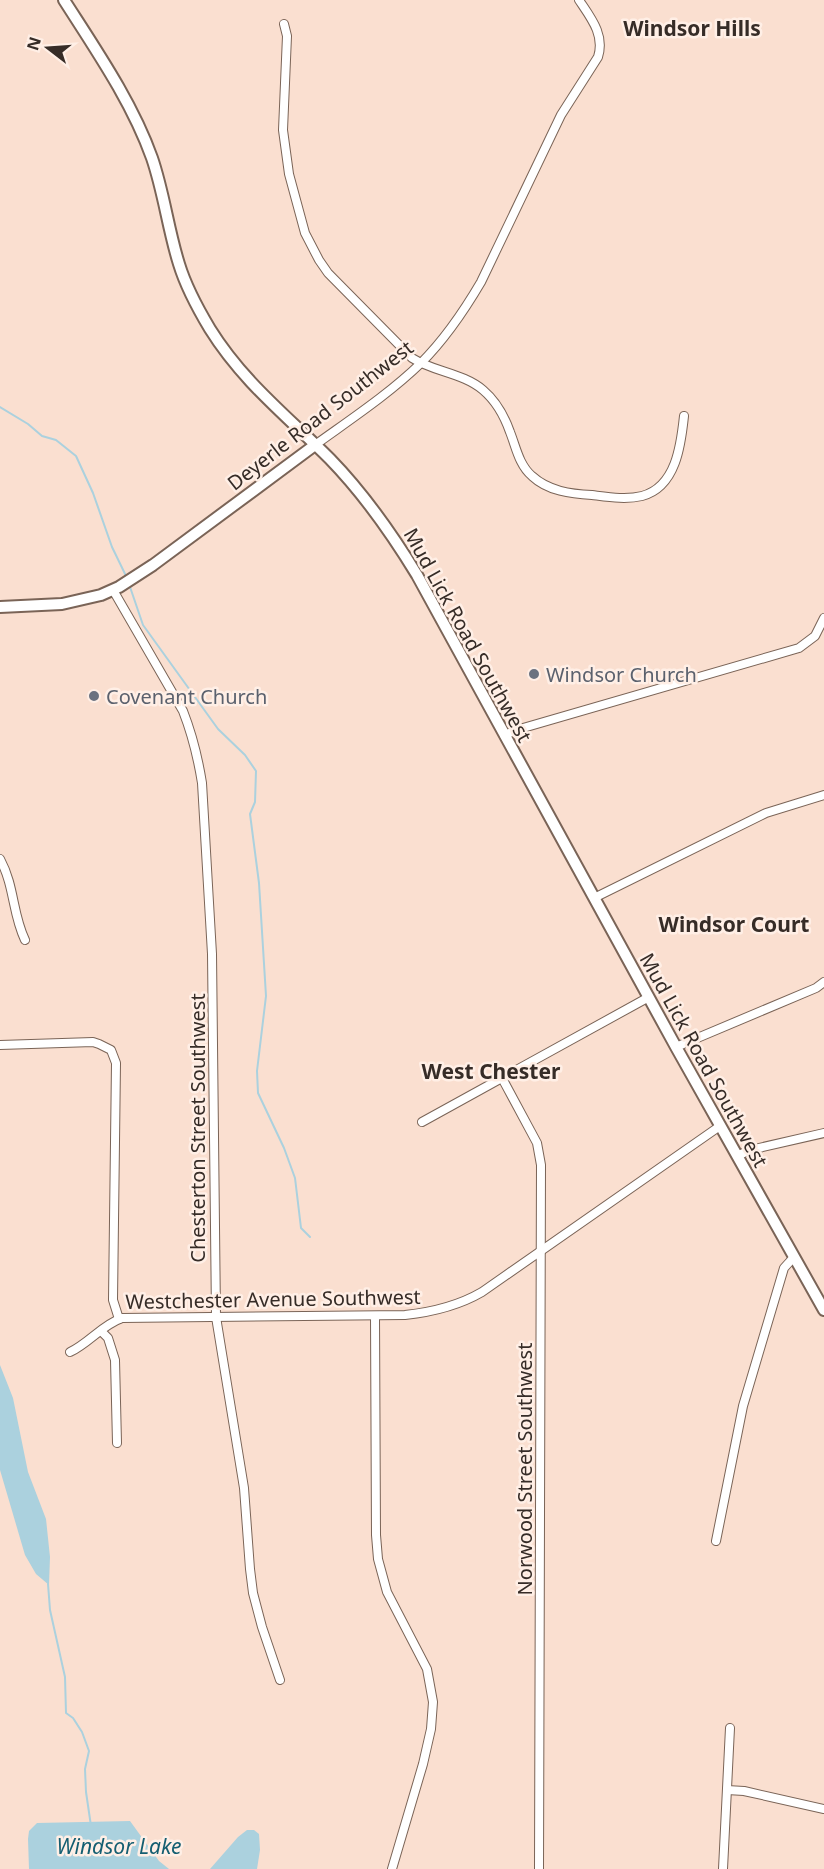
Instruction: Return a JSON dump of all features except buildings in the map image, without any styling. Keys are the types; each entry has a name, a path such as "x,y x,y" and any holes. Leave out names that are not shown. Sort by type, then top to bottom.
{"street":[{"name":"Mud Lick Road Southwest","path":"64,0 117,86 141,132 152,160 179,263 195,303 241,372 351,483 396,541 417,575 648,997 824,1310"},
{"name":"Deyerle Road Southwest","path":"0,607 62,604 91,598 121,585 153,565 367,408 420,363 469,304 561,115 598,57 601,50 600,36 579,0"},
{"path":"284,24 287,36 283,130 285,152 305,233 328,273 409,356 420,363 480,387 491,397 501,412 526,470 540,483 566,493 631,497 648,494 657,488 670,473 678,454 684,416"},
{"name":"Chesterton Street Southwest","path":"121,585 183,711 195,749 202,783 212,954 216,1317 243,1488 253,1593 280,1680"},
{"path":"504,735 782,654 808,642 820,628 824,618"},
{"path":"594,898 766,813 824,795"},
{"path":"0,859 11,883 16,919 25,940"},
{"path":"676,1047 816,988 824,982"},
{"path":"422,1122 648,997"},
{"path":"0,1045 93,1042 106,1047 114,1056 116,1097 113,1300 119,1319"},
{"name":"Norwood Street Southwest","path":"502,1078 527,1122 540,1153 542,1193 539,1869"},
{"name":"Westchester Avenue Southwest","path":"70,1352 119,1319 132,1317 375,1316 414,1314 453,1306 482,1292 720,1126"},
{"path":"737,1156 750,1150 824,1133"},
{"path":"716,1541 748,1389 784,1268 794,1257"},
{"path":"375,1316 378,1559 387,1592 427,1669 433,1701 432,1721 425,1756 392,1869"},
{"path":"101,1331 108,1338 115,1360 117,1443"},
{"path":"723,1869 730,1728"},
{"path":"727,1790 744,1791 824,1809"}],"water":[{"path":"0,1365 13,1398 28,1472 46,1519 50,1557 49,1585 36,1574 25,1555 0,1470"},
{"name":"Windsor Lake","path":"130,1821 159,1861 169,1869 29,1869 29,1831 37,1823"},
{"name":"Windsor Lake","path":"247,1830 254,1830 259,1834 260,1850 257,1869 210,1869 238,1837"}],"waterway":[{"path":"0,407 28,424 42,436 56,440 76,456 93,493 112,547 127,578"},
{"path":"129,584 143,625 218,729 245,755 256,771 255,802 250,814 259,883 266,996 257,1071 258,1093 284,1148 295,1178 301,1228 310,1237"},
{"path":"48,1584 50,1610 65,1677 66,1713 73,1718 82,1732 89,1751 85,1769 91,1826"}],"place":[{"name":"Windsor Church","path":"534,674"},
{"name":"Covenant Church","path":"94,696"}],"district":[{"name":"Windsor Hills","path":"692,28"},
{"name":"Windsor Court","path":"734,924"},
{"name":"West Chester","path":"491,1071"}]}
